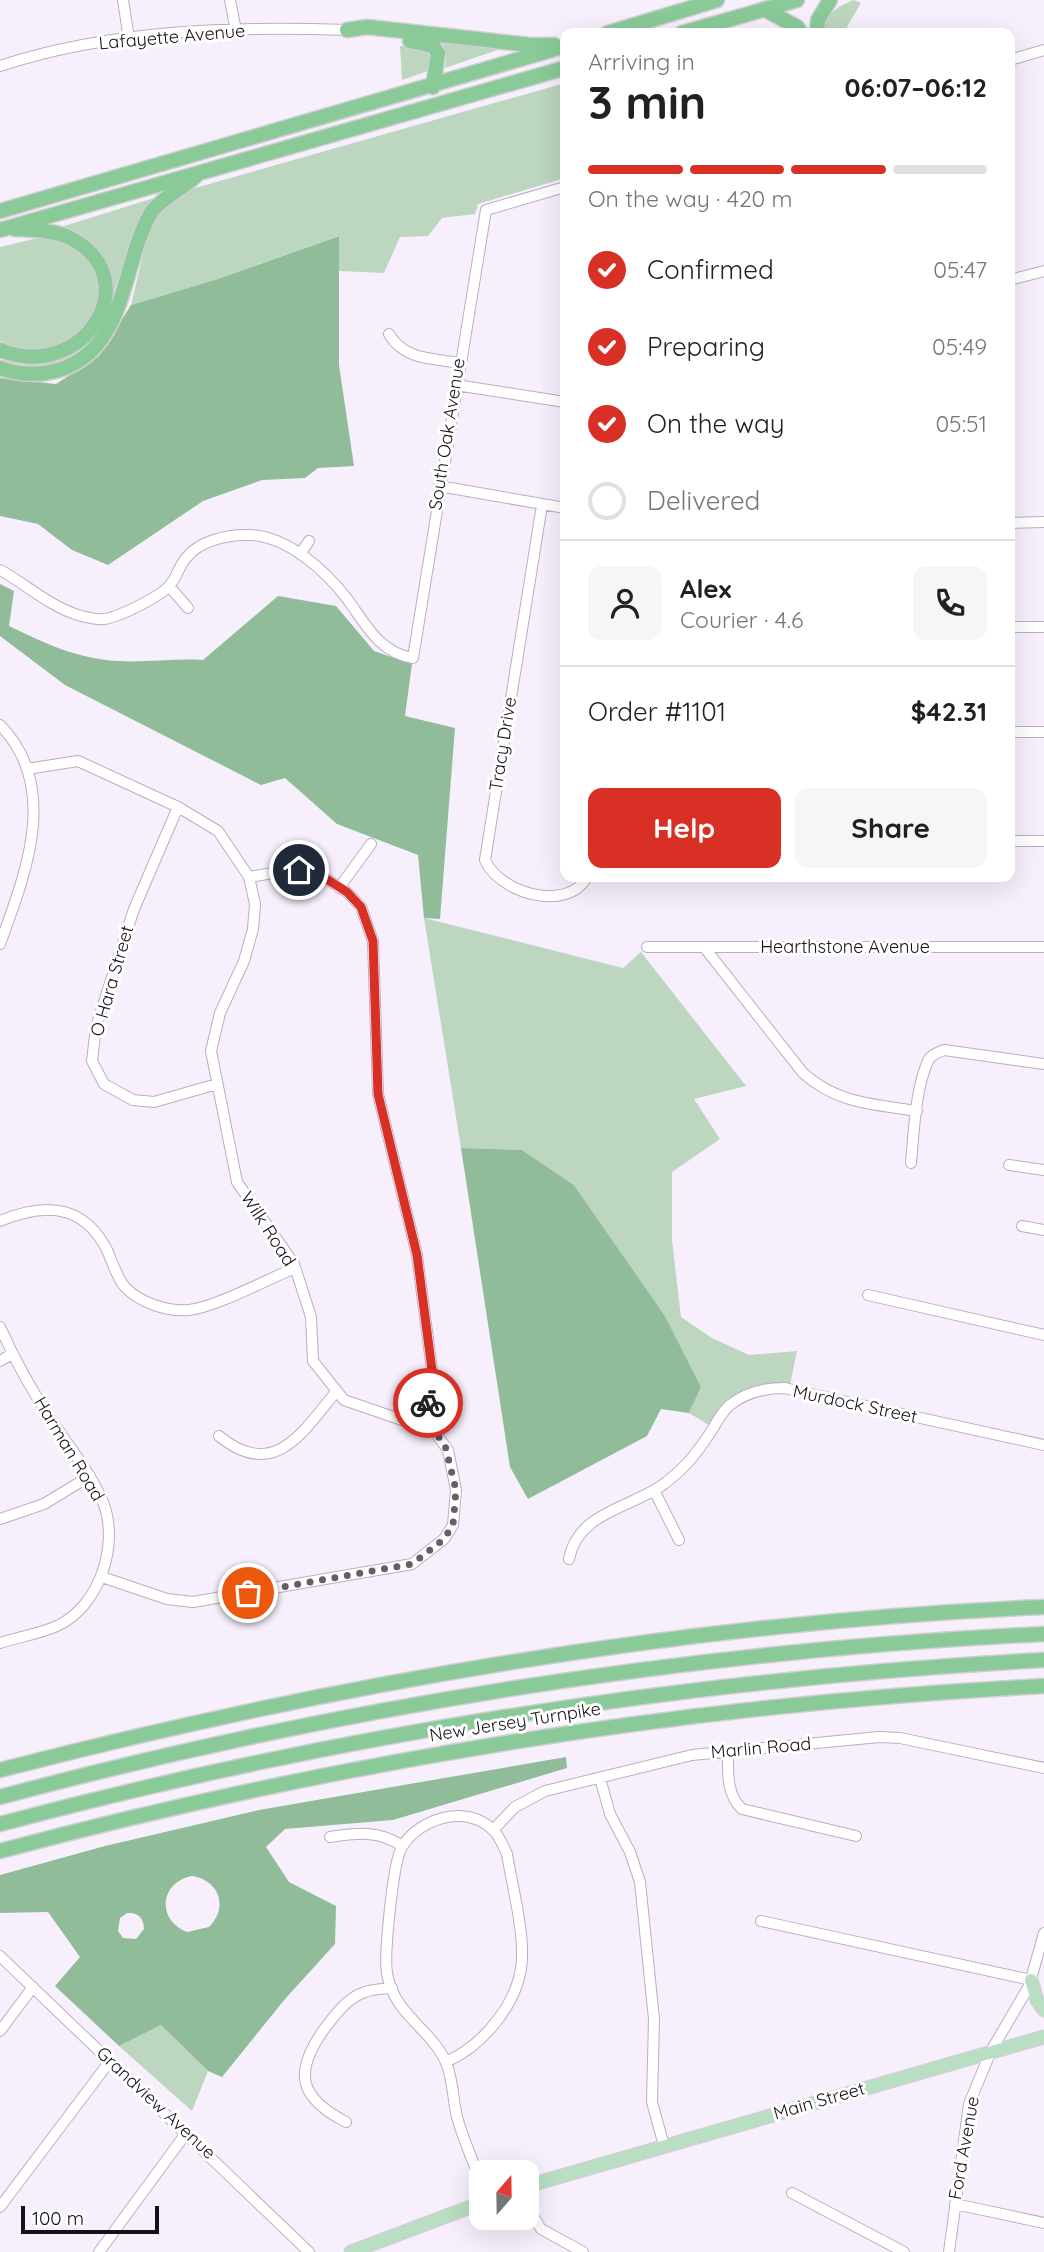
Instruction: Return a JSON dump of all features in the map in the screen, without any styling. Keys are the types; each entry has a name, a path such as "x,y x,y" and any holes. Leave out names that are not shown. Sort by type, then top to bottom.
{"highway":[{"path":"625,28 717,0"},
{"path":"699,28 797,0"},
{"path":"817,28 818,20 830,0"},
{"path":"764,9 798,28"},
{"path":"347,30 367,27 560,46"},
{"path":"347,30 433,46 439,60 433,87"},
{"path":"0,211 433,87 560,48"},
{"path":"3,229 560,69"},
{"path":"0,369 42,374 67,367 90,353 111,323 152,211 160,201 186,187 200,172"},
{"path":"0,350 38,358 71,347 97,321 105,292 105,280 97,262 75,241 49,232 3,229"},
{"path":"0,1770 259,1709 511,1662 797,1625 1044,1607"},
{"name":"New Jersey Turnpike","path":"0,1797 265,1734 540,1684 787,1653 1044,1634"},
{"name":"New Jersey Turnpike","path":"0,1824 278,1758 543,1710 714,1686 883,1670 1044,1660"},
{"name":"New Jersey Turnpike","path":"0,1851 282,1783 552,1735 807,1703 1044,1686"}],"main road":[{"path":"1031,1980 1037,2000 1044,2010"},
{"name":"Main Street","path":"539,2182 1044,2036"},
{"path":"351,2252 469,2208"}],"street":[{"path":"123,0 129,39"},
{"path":"230,0 236,30"},
{"name":"Lafayette Avenue","path":"0,66 53,50 129,39 236,30 347,30"},
{"path":"1015,59 1044,50"},
{"name":"South Oak Avenue","path":"300,554 346,597 381,644 413,658 458,363 486,210 560,188"},
{"path":"1015,279 1044,271"},
{"path":"389,334 397,347 410,355 458,363"},
{"path":"456,385 560,401"},
{"path":"439,486 560,507"},
{"name":"Tracy Drive","path":"542,505 485,860 491,873 502,881 557,897 570,895 582,882"},
{"path":"1015,521 1044,522"},
{"path":"0,570 29,586 54,606 80,616 104,619 141,604 169,586 187,556 214,539 249,535 280,542 300,554 309,541"},
{"path":"169,586 188,608"},
{"path":"1015,627 1044,627"},
{"path":"0,725 17,745 27,769 34,807 30,854 0,944"},
{"path":"1015,732 1044,732"},
{"name":"Wilk Road","path":"27,769 78,761 178,807 218,831 249,877 255,904 253,929 244,961 219,1013 211,1051 237,1182 295,1268 312,1317 313,1361 335,1392 344,1400 434,1431 445,1445 456,1490 453,1525 444,1539 412,1564 193,1602 167,1598 102,1577"},
{"name":"O Hara Street","path":"178,807 134,909 96,1027 92,1061 104,1084 133,1100 154,1102 217,1084"},
{"path":"1015,841 1044,841"},
{"path":"339,888 371,844"},
{"path":"249,877 291,870 306,871 339,888 361,907 373,941 378,1094 417,1255 432,1370 430,1395 420,1424"},
{"name":"Hearthstone Avenue","path":"647,947 1044,947"},
{"path":"704,947 803,1073 819,1087 845,1100 917,1111"},
{"path":"911,1163 917,1111 927,1062 933,1055 944,1051 1044,1064"},
{"path":"1009,1165 1044,1170"},
{"path":"0,1222 24,1211 58,1209 80,1219 91,1225 125,1286 162,1308 198,1308 295,1268"},
{"path":"1022,1226 1044,1230"},
{"path":"868,1295 1044,1335"},
{"name":"Harman Road","path":"0,1327 12,1354 48,1415 90,1476 104,1504 109,1536 102,1577 86,1606 57,1626 0,1643"},
{"path":"0,1361 12,1354"},
{"name":"Murdock Street","path":"569,1559 572,1546 582,1527 654,1490 685,1469 727,1407 746,1394 766,1388 784,1388 1044,1445"},
{"path":"219,1436 236,1450 258,1456 277,1451 295,1441 335,1392"},
{"path":"0,1519 44,1504 90,1476"},
{"path":"654,1490 679,1540"},
{"name":"Marlin Road","path":"493,1830 528,1798 692,1755 727,1751 890,1738 1044,1769"},
{"path":"727,1751 729,1788 735,1802 742,1809 856,1836"},
{"path":"600,1778 610,1814 630,1852 640,1882 654,2019 652,2102 664,2146"},
{"path":"446,2062 466,2053 484,2038 516,1985 523,1956 507,1854 493,1830 472,1818 448,1816 418,1829 402,1846 386,1946 386,1973 398,2006 446,2062 458,2119 473,2160"},
{"path":"330,1837 358,1832 379,1834 402,1846"},
{"path":"761,1921 1031,1980"},
{"name":"Ford Avenue","path":"949,2252 966,2114 991,2051 1031,1980 1044,1933"},
{"name":"Grandview Avenue","path":"0,1956 187,2132 309,2252"},
{"path":"0,2031 33,1987"},
{"path":"346,2122 328,2113 314,2101 306,2088 308,2052 345,2004 365,1992 392,1988"},
{"path":"0,2207 110,2061"},
{"path":"99,2252 187,2132"},
{"path":"792,2193 904,2252"},
{"path":"955,2204 1044,2222"},
{"path":"539,2227 583,2252"}],"green space":[{"path":"853,0 861,3 847,28 823,28 832,12"},
{"path":"442,40 503,48 445,68 446,55"},
{"path":"400,46 421,48 431,57 428,71 402,80"},
{"path":"560,84 560,179 478,204 475,214 442,218 428,236 400,237 384,273 339,271 338,236 218,279 131,305 149,229 167,201 188,190"},
{"path":"154,198 140,222 108,306 110,281 63,229 64,226"},
{"path":"339,236 339,365 354,466 318,468 305,478 262,480 203,501 108,565 72,550 38,524 0,516 0,378 56,384 99,356 131,305 218,279"},
{"path":"38,238 60,241 78,250 90,264 97,280 98,298 93,315 82,331 63,344 20,349 0,341 0,247"},
{"path":"0,584 14,591 9,626 68,651 118,661 203,660 278,596 336,606 374,651 412,664 405,716 455,728 440,919 424,918 418,855 337,824 285,778 261,785 65,685 0,636"},
{"path":"424,918 623,968 641,952 746,1086 694,1099 720,1139 672,1172 672,1241 681,1317 712,1338 749,1355 797,1351 789,1390 739,1399 714,1428 689,1413 701,1387 665,1316 574,1185 522,1150 461,1148"},
{"path":"461,1148 522,1150 574,1185 665,1316 701,1387 689,1413 661,1409 647,1436 528,1499 510,1467"},
{"path":"566,1757 567,1768 393,1820 285,1829 266,1847 289,1882 336,1906 335,1944 285,1999 222,2077 208,2071 161,2025 119,2046 55,1986 80,1957 48,1912 0,1913 0,1875 105,1846 259,1810","holes":["192,1876 209,1883 215,1889 220,1903 219,1911 209,1927 187,1932 170,1919 166,1902 173,1886","127,1913 140,1916 143,1922 144,1929 136,1939 123,1938 118,1931 120,1918"]},
{"path":"161,2025 208,2071 192,2111 119,2046"}],"way so far":[{"path":"248,1593 412,1564 444,1539 453,1525 456,1490 445,1445 434,1431 420,1424 428,1403"}],"route":[{"path":"299,870 325,878 347,892 361,907 373,941 378,1094 417,1255 432,1370 428,1403"}]}
